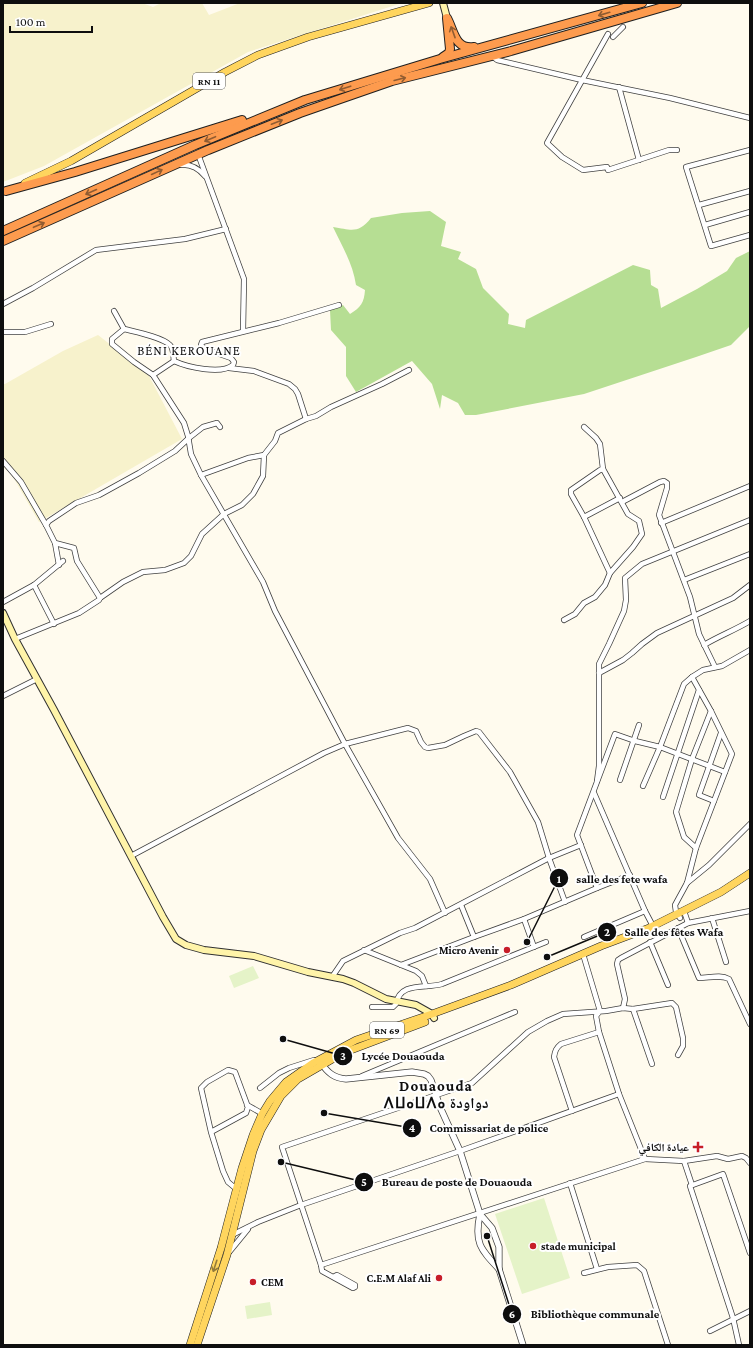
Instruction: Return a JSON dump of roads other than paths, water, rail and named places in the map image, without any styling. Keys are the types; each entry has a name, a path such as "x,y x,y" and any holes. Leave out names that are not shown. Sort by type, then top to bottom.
{"highway":[{"path":"4,192 75,172 440,59 642,3"},
{"path":"3,241 198,154 300,113 392,81 492,56 677,3"},
{"path":"447,18 455,38 466,47 479,46 524,36"},
{"path":"440,59 449,53 450,49 447,18"},
{"path":"3,231 195,145 305,100"}],"main road":[{"name":"RN 11","path":"4,192 71,161 225,72 258,55 308,37 429,3"},
{"path":"443,3 447,18"},
{"path":"3,613 15,639 176,939 186,945 204,950 254,956 308,972 354,983 386,999 416,1005 433,1016"},
{"name":"RN 69","path":"681,915 750,873"},
{"name":"RN 69","path":"190,1345 251,1141 265,1115 291,1085 321,1061 433,1016 513,988 654,928 724,896 750,879"},
{"name":"RN 69","path":"197,1345 227,1254 250,1162 265,1115"}],"street":[{"path":"613,37 623,27"},
{"path":"608,34 547,143 562,157 583,170 607,166 608,170 669,150 677,150"},
{"path":"492,56 497,60 582,80 670,98 750,118"},
{"path":"619,88 639,160"},
{"path":"750,150 686,167 711,246 750,234"},
{"path":"198,154 244,279 243,331"},
{"path":"171,166 185,164 191,166 201,171 206,178"},
{"path":"699,205 750,191"},
{"path":"705,226 750,212"},
{"path":"3,304 33,288 96,250 185,239 226,229"},
{"path":"229,368 234,362 231,358 205,349 201,345 202,342 279,323 339,305"},
{"path":"114,311 124,329 163,340 171,346 174,361"},
{"path":"3,332 25,332 51,324"},
{"path":"124,329 112,339 112,344 134,362 154,375 184,423 189,438 191,454 201,475 263,582 275,611 345,744 398,838 430,879 445,913"},
{"path":"174,361 181,364 207,369 229,368 254,372 289,384 298,394 306,419"},
{"path":"154,375 174,361"},
{"path":"15,639 79,613 123,582 143,572 165,570 184,563 190,556 202,534 224,514 242,505 253,494 263,476 264,455 275,440 278,433 409,370"},
{"path":"46,525 49,521 76,503 99,495 175,451 203,428 217,423 220,428"},
{"path":"564,620 575,614 584,603 595,597 605,585 610,573 633,547 642,534 639,521 628,514 603,469 600,444 584,427"},
{"path":"201,475 248,458 264,455"},
{"path":"3,461 21,482 46,525 55,543 59,565"},
{"path":"603,469 571,490 571,494 584,517 610,573"},
{"path":"584,517 660,482 664,481 667,483 659,516 684,580 699,634 715,667"},
{"path":"661,523 750,486"},
{"path":"596,787 599,766 598,664 610,644 624,611 626,600 626,578 642,564 750,520"},
{"path":"55,543 74,548 77,561 100,598"},
{"path":"684,580 750,554"},
{"path":"3,602 34,585 63,561"},
{"path":"34,585 54,624"},
{"path":"599,673 623,660 657,633 733,598 750,585"},
{"path":"704,645 721,635 738,629 750,621"},
{"path":"643,786 660,747 684,684 703,670 722,666 750,650"},
{"path":"688,923 675,905 687,883 696,848 732,754 692,677"},
{"path":"3,696 37,679"},
{"path":"663,796 699,690"},
{"path":"696,848 684,837 676,812 692,759 711,711"},
{"path":"620,780 639,725"},
{"path":"131,856 324,753 345,744 408,728 416,731 421,742 428,748 446,745 476,731 479,732 510,772 538,822 548,858 565,902"},
{"path":"714,801 699,795 721,733"},
{"path":"597,888 577,835 615,734 634,741 660,747 725,772"},
{"path":"594,793 645,911 654,928"},
{"path":"687,883 709,865 750,824"},
{"path":"332,977 343,961 461,905 548,858 581,845"},
{"path":"401,966 524,919 630,875"},
{"path":"461,905 474,937"},
{"path":"584,937 645,911"},
{"path":"623,1008 624,999 617,964 618,960 688,923 750,911"},
{"path":"712,918 726,962"},
{"path":"524,919 534,947"},
{"path":"678,928 699,978 718,976 729,979 750,1024"},
{"path":"372,1007 393,1007 403,992 414,986 435,986 442,984 546,942"},
{"path":"650,942 668,985"},
{"path":"364,950 416,971 422,976 426,986"},
{"path":"583,957 600,1011"},
{"path":"333,1277 322,1271 282,1148 472,1083 528,1032 563,1014 623,1008 633,1009 672,1003 676,1007 683,1038 683,1046 678,1055"},
{"path":"633,1009 652,1064"},
{"path":"600,1011 596,1016 599,1032 619,1094 645,1159"},
{"path":"360,1077 515,1012"},
{"path":"579,1012 592,1016 596,1021"},
{"path":"572,1111 554,1057 555,1052 561,1044 599,1032"},
{"path":"260,1088 279,1073 289,1068 321,1061 328,1072 338,1078 346,1079 418,1072 428,1076 460,1151 480,1214 492,1228 498,1247 499,1269 523,1345"},
{"path":"211,1132 246,1113 248,1109 234,1071 228,1070 205,1083 202,1088 211,1132 223,1171 228,1182 237,1188"},
{"path":"222,1240 233,1233 301,1205 460,1151 619,1094"},
{"path":"247,1105 265,1115"},
{"path":"320,1265 645,1159 684,1161 717,1156 728,1159 742,1156 750,1163"},
{"path":"684,1161 692,1185 690,1186 734,1320 738,1345"},
{"path":"692,1185 723,1174 750,1253"},
{"path":"570,1184 597,1269"},
{"path":"480,1214 477,1232 482,1251 499,1269"},
{"path":"236,1222 240,1227 252,1226"},
{"path":"227,1254 243,1234 252,1226"},
{"path":"225,1230 233,1233"},
{"path":"584,1273 597,1269 637,1265 641,1267 644,1271 668,1345"},
{"path":"710,1331 750,1311"}],"place":[{"name":"salle des fete wafa","path":"527,942"},
{"name":"Micro Avenir","path":"507,950"},
{"name":"Salle des fêtes Wafa","path":"547,957"},
{"name":"Lycée Douaouda","path":"283,1039"},
{"name":"Commissariat de police","path":"324,1113"},
{"name":"عيادة الكافي","path":"698,1147"},
{"name":"Bureau de poste de Douaouda","path":"281,1162"},
{"name":"Bibliothèque communale","path":"487,1236"},
{"name":"stade municipal","path":"533,1246"},
{"name":"C.E.M Alaf Ali","path":"439,1278"},
{"name":"CEM","path":"253,1282"}],"district":[{"name":"BÉNI KEROUANE","path":"189,350"},
{"name":"Douaouda ⴷⵡⴰⵡⴷⴰ دواودة","path":"436,1094"}]}
